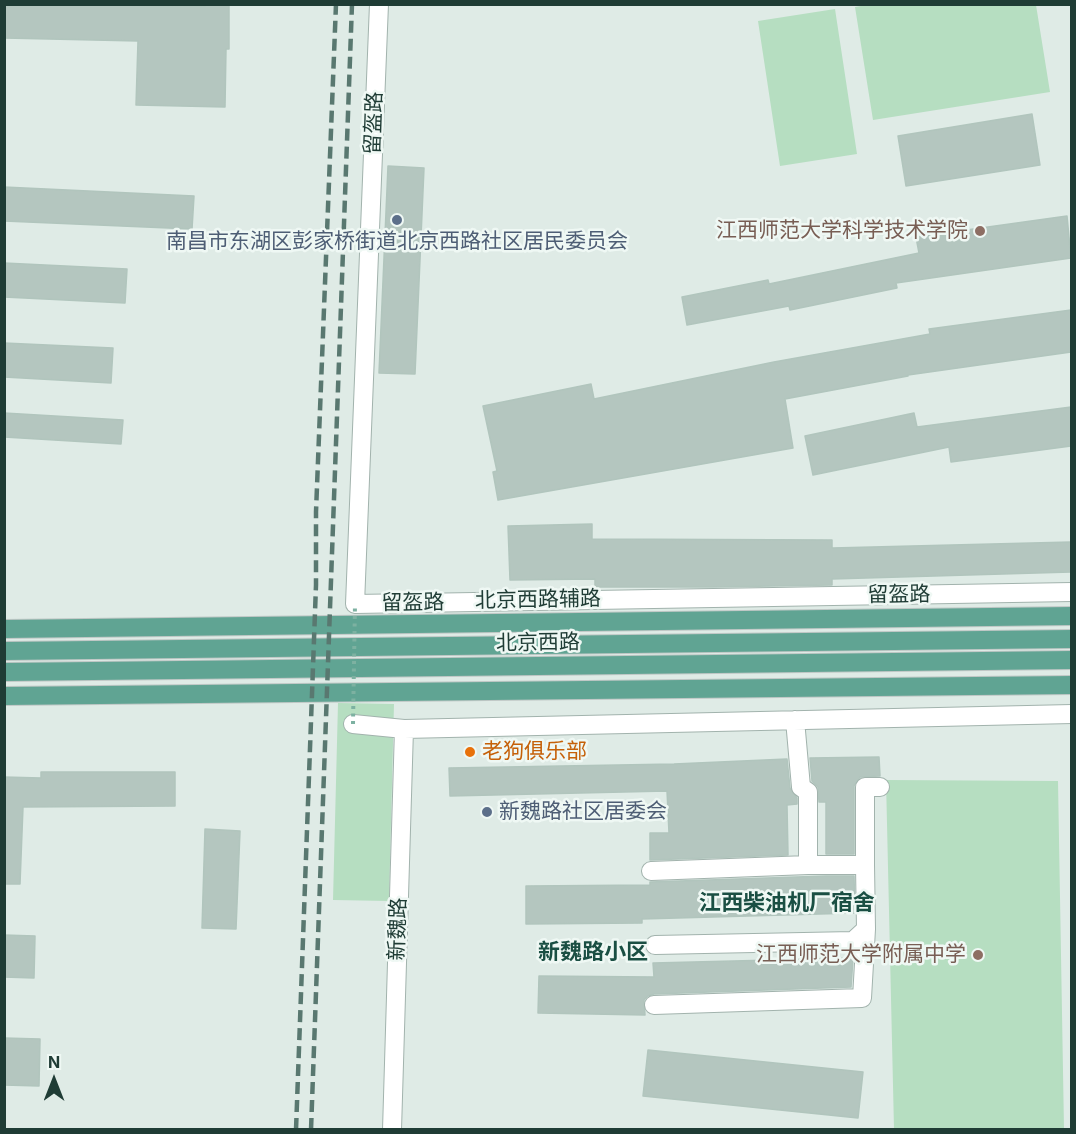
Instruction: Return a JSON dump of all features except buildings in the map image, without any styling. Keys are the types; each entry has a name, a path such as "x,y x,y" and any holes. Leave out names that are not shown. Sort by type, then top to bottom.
{"main road":[{"name":"北京西路辅路","path":"4,629 1071,616"},
{"name":"北京西路","path":"4,651 1071,639"},
{"name":"北京西路","path":"4,672 1071,660"},
{"path":"4,696 1071,686"}],"street":[{"name":"留盔路","path":"379,4 355,604 1071,592"},
{"path":"353,724 404,729 1071,714"},
{"path":"795,720 801,788 808,792 808,865"},
{"name":"新魏路","path":"392,1130 404,729"},
{"path":"654,1005 862,998 866,929 865,788 880,788"},
{"path":"651,871 865,865"},
{"path":"655,945 853,941 866,929"}],"path":[{"path":"353,724 355,604"}],"green space":[{"path":"872,4 1036,5 1050,92 873,120 855,7"},
{"path":"835,9 857,154 780,166 758,21"},
{"path":"338,703 394,704 389,901 333,900"},
{"name":"江西师范大学附属中学","path":"886,780 1058,781 1064,1129 894,1129"}],"railway":[{"path":"296,1130 316,585 316,512 336,4"},
{"path":"311,1130 352,4"}],"place":[{"name":"南昌市东湖区彭家桥街道北京西路社区居民委员会","path":"397,220"},
{"name":"江西师范大学科学技术学院","path":"980,231"},
{"name":"老狗俱乐部","path":"470,752"},
{"name":"新魏路社区居委会","path":"487,812"},
{"name":"江西师范大学附属中学","path":"978,955"}],"district":[{"name":"江西柴油机厂宿舍","path":"787,903"},
{"name":"新魏路小区","path":"593,952"}]}
